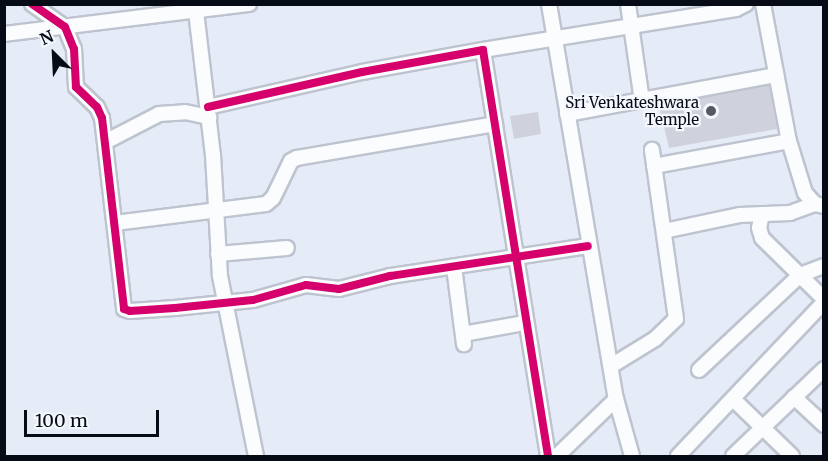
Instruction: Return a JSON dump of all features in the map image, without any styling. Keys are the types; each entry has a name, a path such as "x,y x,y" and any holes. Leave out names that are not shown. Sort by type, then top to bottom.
{"street":[{"path":"32,4 51,10 65,27 74,49 76,87 100,113 124,309 130,311 225,303 261,298 306,285 339,289 390,276 588,246"},
{"path":"4,34 249,4"},
{"path":"549,4 588,246 627,454"},
{"path":"628,4 642,101"},
{"path":"105,142 159,114 208,112 362,72 630,25 736,9 746,4"},
{"path":"763,4 789,141 805,193 819,205"},
{"path":"196,11 208,112 218,254 225,303 256,456"},
{"path":"483,50 548,456"},
{"path":"567,114 776,75"},
{"path":"115,223 270,202 287,166 297,158 495,124"},
{"path":"654,166 789,141"},
{"path":"611,366 655,339 676,319 652,150"},
{"path":"664,231 740,215 790,213 819,205"},
{"path":"681,455 824,301 759,233 762,214"},
{"path":"218,254 287,248"},
{"path":"699,370 800,275 824,266"},
{"path":"454,267 463,339 525,323"},
{"path":"733,456 824,369"},
{"path":"794,397 823,424"},
{"path":"557,456 616,399"},
{"path":"733,399 792,456"}],"building":[{"path":"769,85 777,129 669,148 659,106"},
{"path":"538,112 541,134 514,139 510,116"}],"cycle path":[{"path":"32,4 65,27 74,49 76,87 97,107 102,118 124,309 130,311 175,308 253,300 306,285 339,289 390,276 588,246"},
{"path":"208,107 362,72 483,50 548,456"}],"place":[{"name":"Sri Venkateshwara Temple","path":"711,111"}]}
